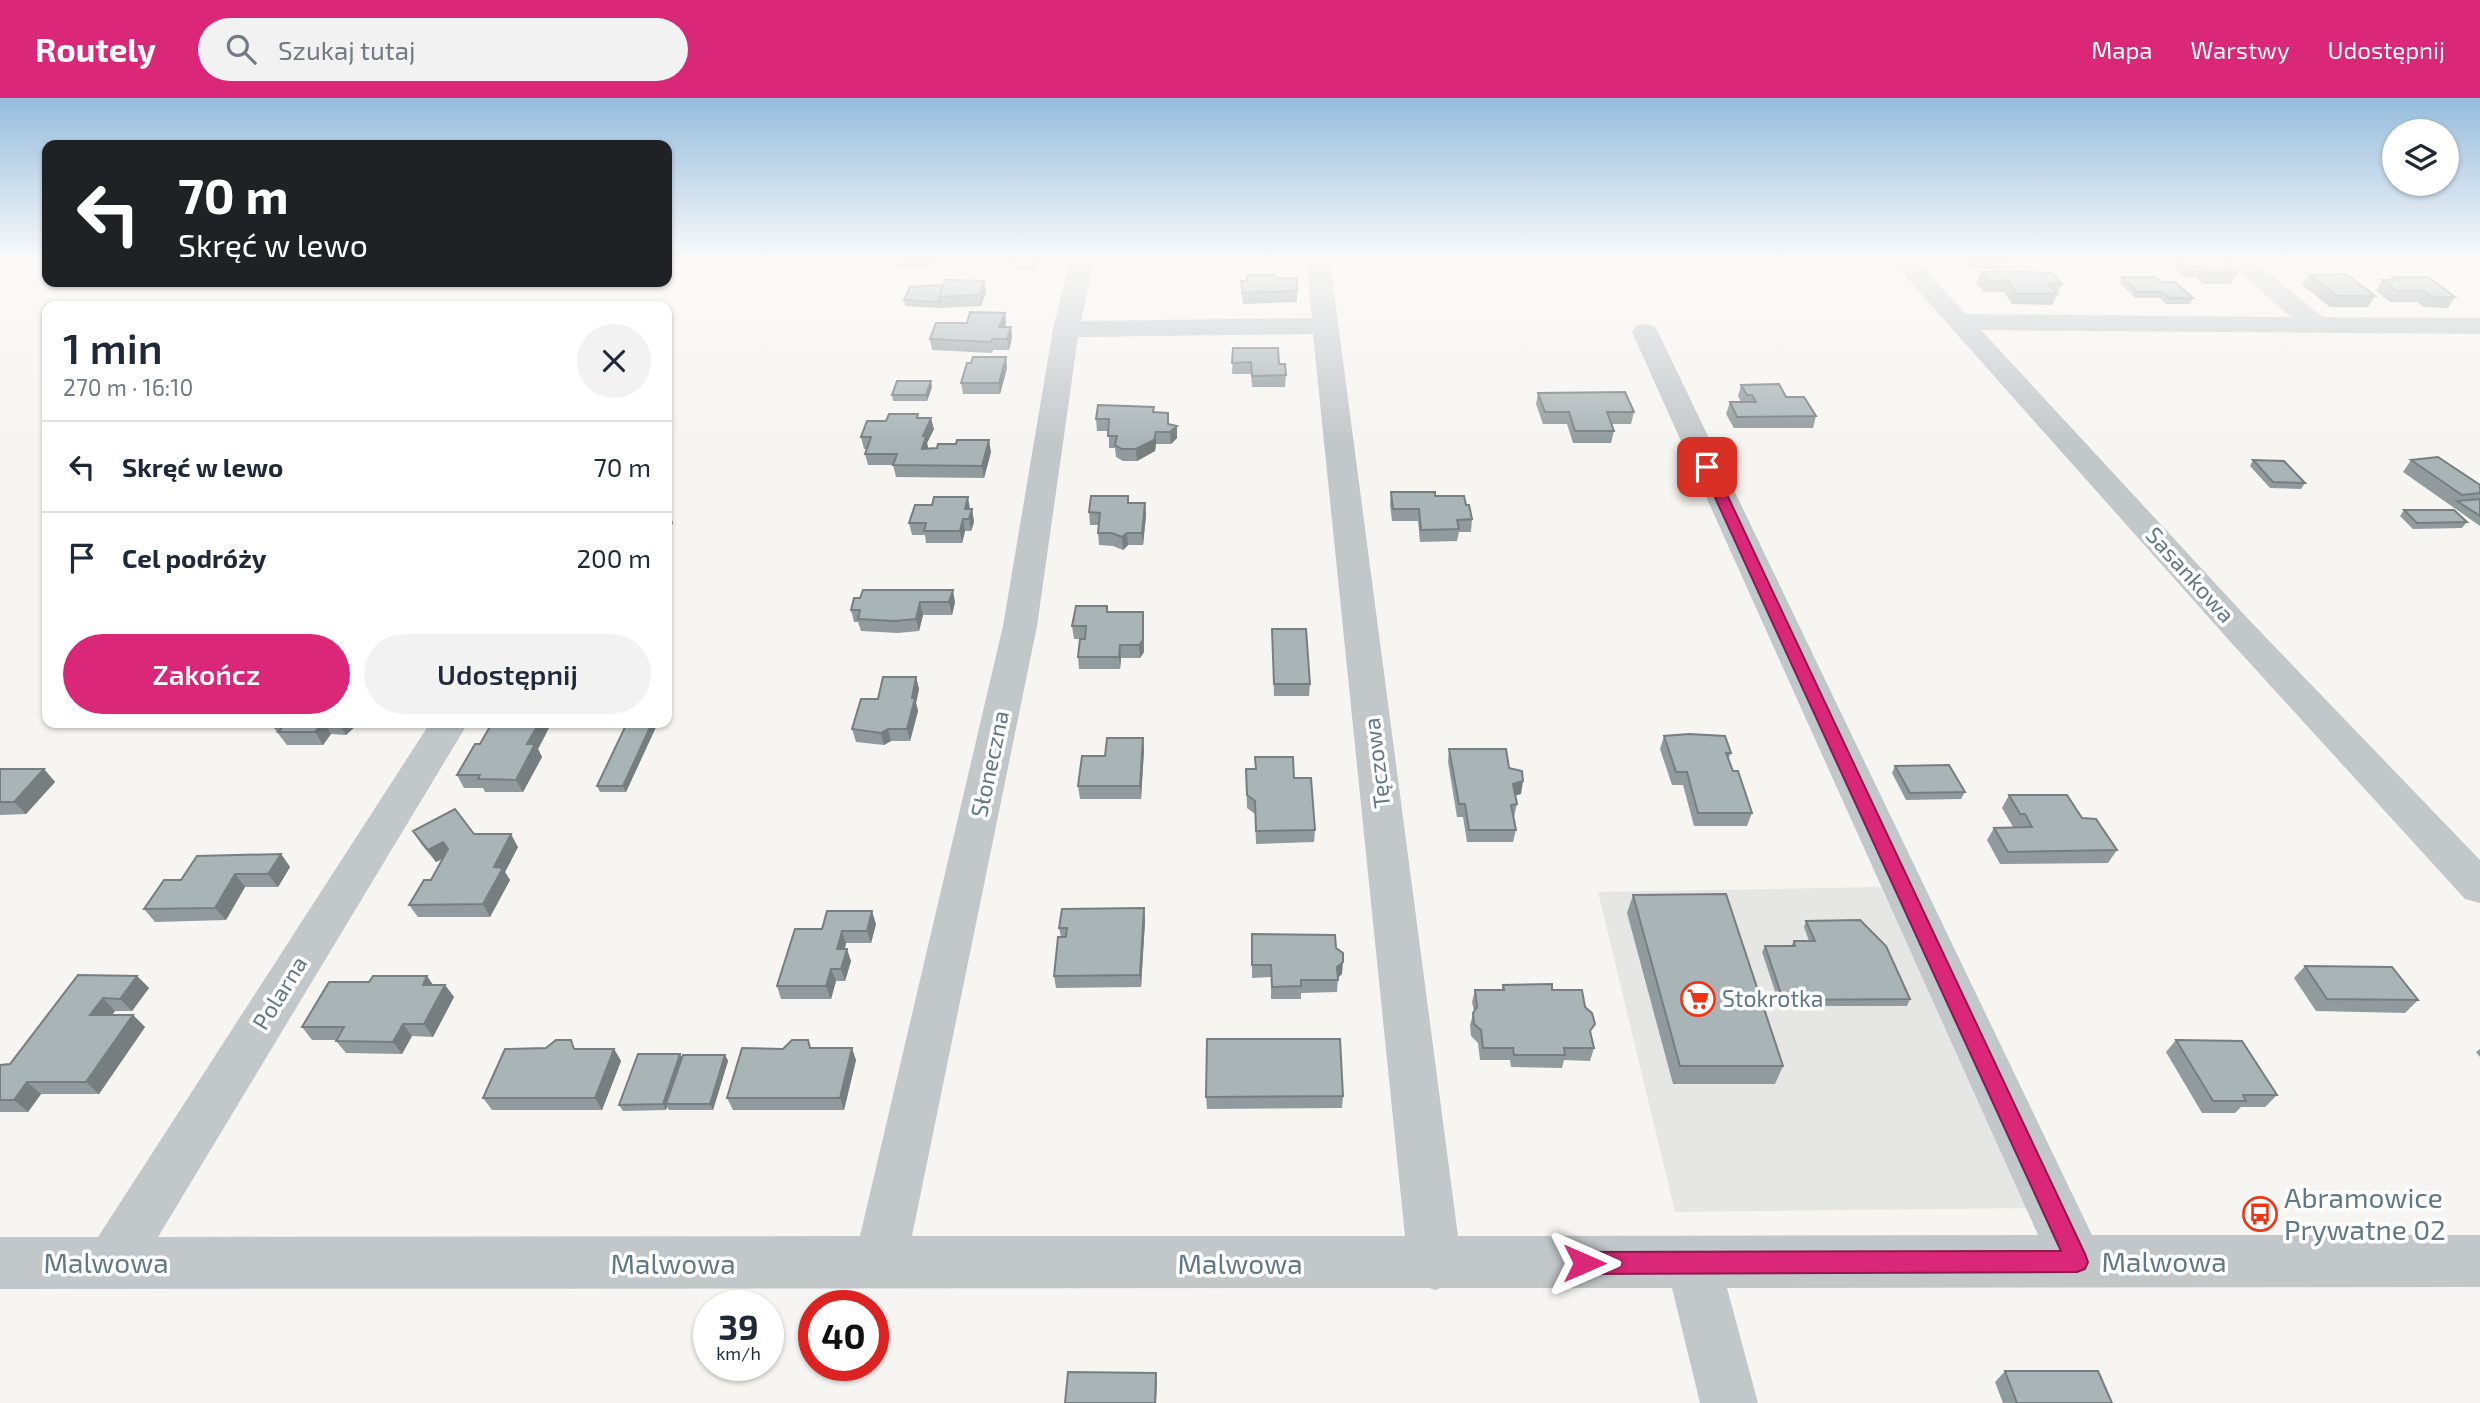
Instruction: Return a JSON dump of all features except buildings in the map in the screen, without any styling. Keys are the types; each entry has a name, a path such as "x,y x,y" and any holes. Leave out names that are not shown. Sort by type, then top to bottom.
{"street":[{"name":"Słoneczna","path":"880,1264 1020,626 1068,321"},
{"name":"Tęczowa","path":"1325,321 1435,1264"},
{"path":"2312,321 2317,325"},
{"path":"1959,322 2480,326"},
{"name":"Sasankowa","path":"1959,322 2239,630 2480,887"},
{"path":"1066,329 1326,326"},
{"path":"1645,332 2077,1262"},
{"name":"Polarna","path":"112,1263 446,728"},
{"name":"Malwowa","path":"0,1263 1435,1264 2480,1261"},
{"path":"1693,1262 1729,1403"}],"shaded area":[{"path":"1881,887 2029,1208 1675,1212 1598,892"}],"place":[{"name":"Stokrotka","path":"1698,999"},
{"name":"Abramowice Prywatne 02","path":"2260,1214"}],"route":[{"path":"1584,1263 2077,1262 1707,467"}]}
